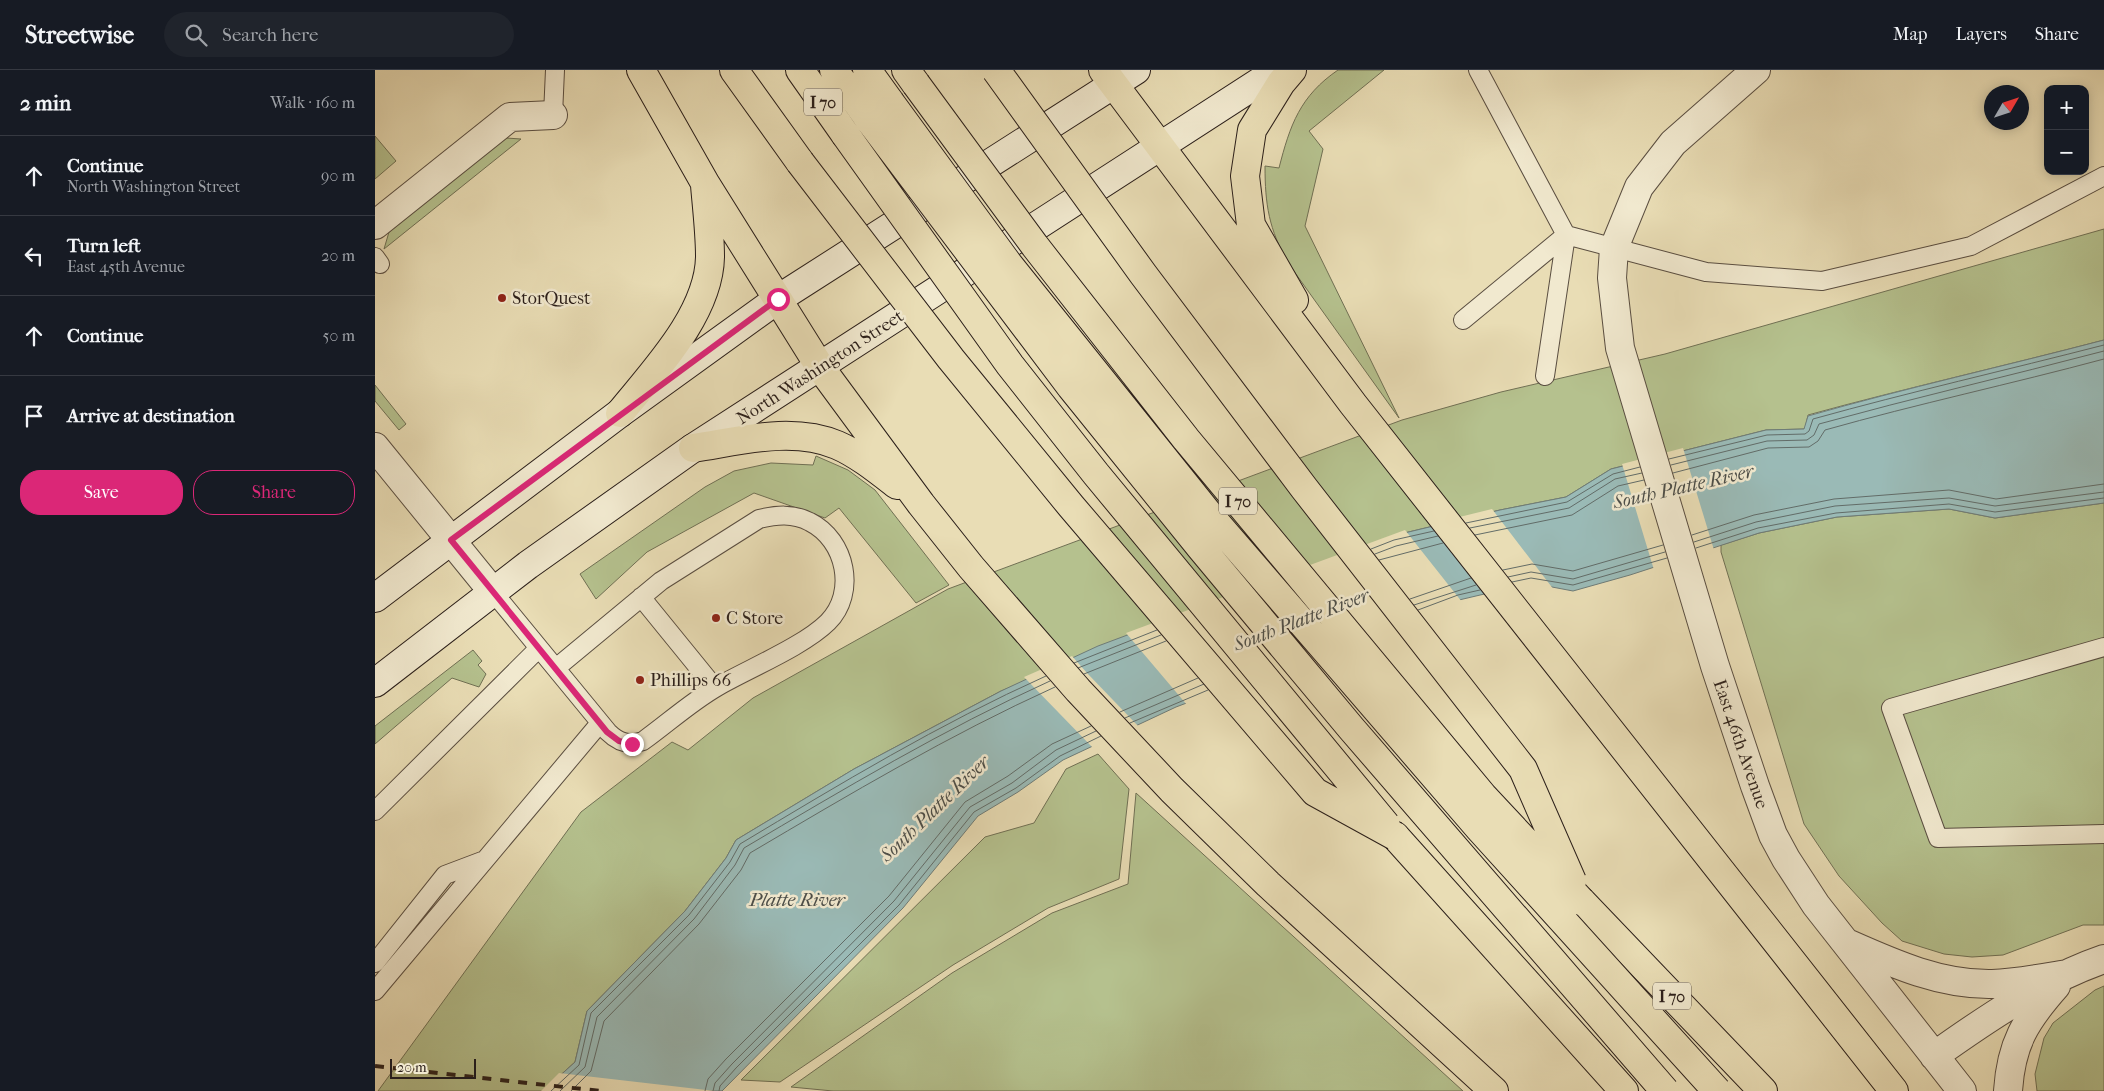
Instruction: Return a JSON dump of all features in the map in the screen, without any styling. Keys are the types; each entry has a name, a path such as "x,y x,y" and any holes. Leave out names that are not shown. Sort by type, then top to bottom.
{"highway":[{"path":"641,70 705,184 820,367 921,504 971,567 1079,690 1172,790 1268,884 1494,1091"},
{"path":"734,70 800,162 951,359 1023,447 1315,792 1395,836"},
{"name":"I 70","path":"800,70 1011,364 1078,450 1395,836 1624,1091"},
{"path":"834,70 879,110 1009,265 1211,517 1479,828 1717,1091"},
{"path":"867,70 879,110 1071,387 1201,548 1371,750 1665,1091"},
{"path":"995,70 1149,282 1304,488 1523,769 1581,901"},
{"path":"1292,70 1281,83 1253,130 1245,176 1251,225 1353,404"},
{"name":"I 70","path":"911,77 1035,246 1186,439 1483,796 1763,1091"},
{"path":"1108,77 1353,404 1894,1091"},
{"path":"620,413 647,380 699,306 710,259 705,184"},
{"path":"693,448 799,435 837,445 873,466 921,504"}],"street":[{"path":"375,598 583,443 620,413 778,299 1108,77 1136,70"},
{"name":"North Washington Street","path":"375,683 493,592 693,448 1278,70"},
{"path":"1614,248 1639,187 1673,142 1756,70"},
{"path":"375,225 510,117 553,115"},
{"name":"East 46th Avenue","path":"1614,248 1613,278 1620,348 1715,666 1773,835 1805,890 1961,1091"},
{"path":"375,447 493,592"},
{"path":"1844,942 1895,965 1952,980 1990,984 2067,974"},
{"path":"1934,1056 1967,1032 2067,974 2104,959"},
{"path":"2008,1091 2010,1061 2020,1035 2047,996 2067,974"}],"lane":[{"path":"553,115 555,70"},
{"path":"1478,70 1566,235 1545,376"},
{"path":"1566,235 1706,272 1822,281 1971,246 2104,176"},
{"path":"1463,320 1566,235"},
{"path":"493,592 600,723 619,741 638,743 715,688 812,635 828,622 835,613 844,592 844,568 835,545 828,535 810,521 793,516 776,515 759,518 661,581 556,668"},
{"path":"641,597 715,688"},
{"path":"2104,647 1891,708 1938,838 2104,834"},
{"path":"375,811 539,648"},
{"path":"375,990 600,723"},
{"path":"375,821 435,751"},
{"path":"375,963 445,875 485,860"}],"green space":[{"path":"1338,70 1384,70 1309,131 1323,149 1305,226 1399,418 1288,263 1272,228 1267,205 1265,166 1279,168 1292,125 1298,113 1314,90"},
{"path":"375,136 396,161 375,179"},
{"path":"506,138 521,139 384,249 389,232"},
{"path":"2104,229 2104,340 1808,415 1805,429 1766,430 1611,469 1566,497 1500,510 1392,536 1001,691 854,769 736,840 726,858 685,911 587,1011 575,1062 543,1091 378,1091 581,812 672,742 688,750 753,698 948,589 1402,420 1501,392 1665,354"},
{"path":"375,385 406,424 399,430 375,401"},
{"path":"816,456 848,470 875,490 949,585 916,603 839,508 825,518 754,493 647,552 596,599 580,574 705,487 734,471 771,463 813,465"},
{"path":"2104,503 2104,925 2083,925 2003,955 1972,957 1944,954 1902,941 1882,923 1839,876 1804,824 1721,552 1721,545 1759,533 1837,517 1949,509 1995,518"},
{"path":"473,650 482,661 478,665 486,674 479,687 452,678 375,744 375,726"},
{"path":"1098,754 1129,789 1119,879 1048,908 953,965 780,1082 741,1080 985,837 1034,823 1066,769"},
{"path":"1136,793 1463,1091 833,1091 791,1087 952,973 1052,913 1128,884"},
{"path":"2104,986 2104,1091 2037,1091 2035,1074 2044,1038 2053,1023 2095,990"}],"water":[{"name":"Platte River","path":"2104,340 2104,503 1995,518 1949,509 1837,517 1759,533 1630,575 1573,591 1531,583 1459,600 1176,707 1063,760 1018,792 978,816 903,908 722,1091 543,1091 575,1062 587,1011 685,911 726,858 736,840 854,769 1001,691 1098,646 1392,536 1500,510 1566,497 1611,469 1766,430 1804,429 1808,416"}],"pier":[{"path":"1683,448 1714,550 1654,570 1622,464"},
{"path":"1492,509 1554,590 1531,585 1488,596 1431,524"},
{"path":"1405,530 1462,602 1187,705 1126,633"},
{"path":"1072,656 1139,727 1093,748 1024,677"},
{"path":"559,1073 715,1091 541,1091"}],"railway":[{"path":"375,1066 600,1091"}],"place":[{"name":"StorQuest","path":"502,298"},
{"name":"C Store","path":"716,618"},
{"name":"Phillips 66","path":"640,680"}],"route":[{"path":"632,744 619,741 607,732 451,540 583,443 620,413 778,299"}],"water label":[{"name":"South Platte River","path":"1683,486"},
{"name":"South Platte River","path":"1301,619"},
{"name":"South Platte River","path":"934,808"}]}
